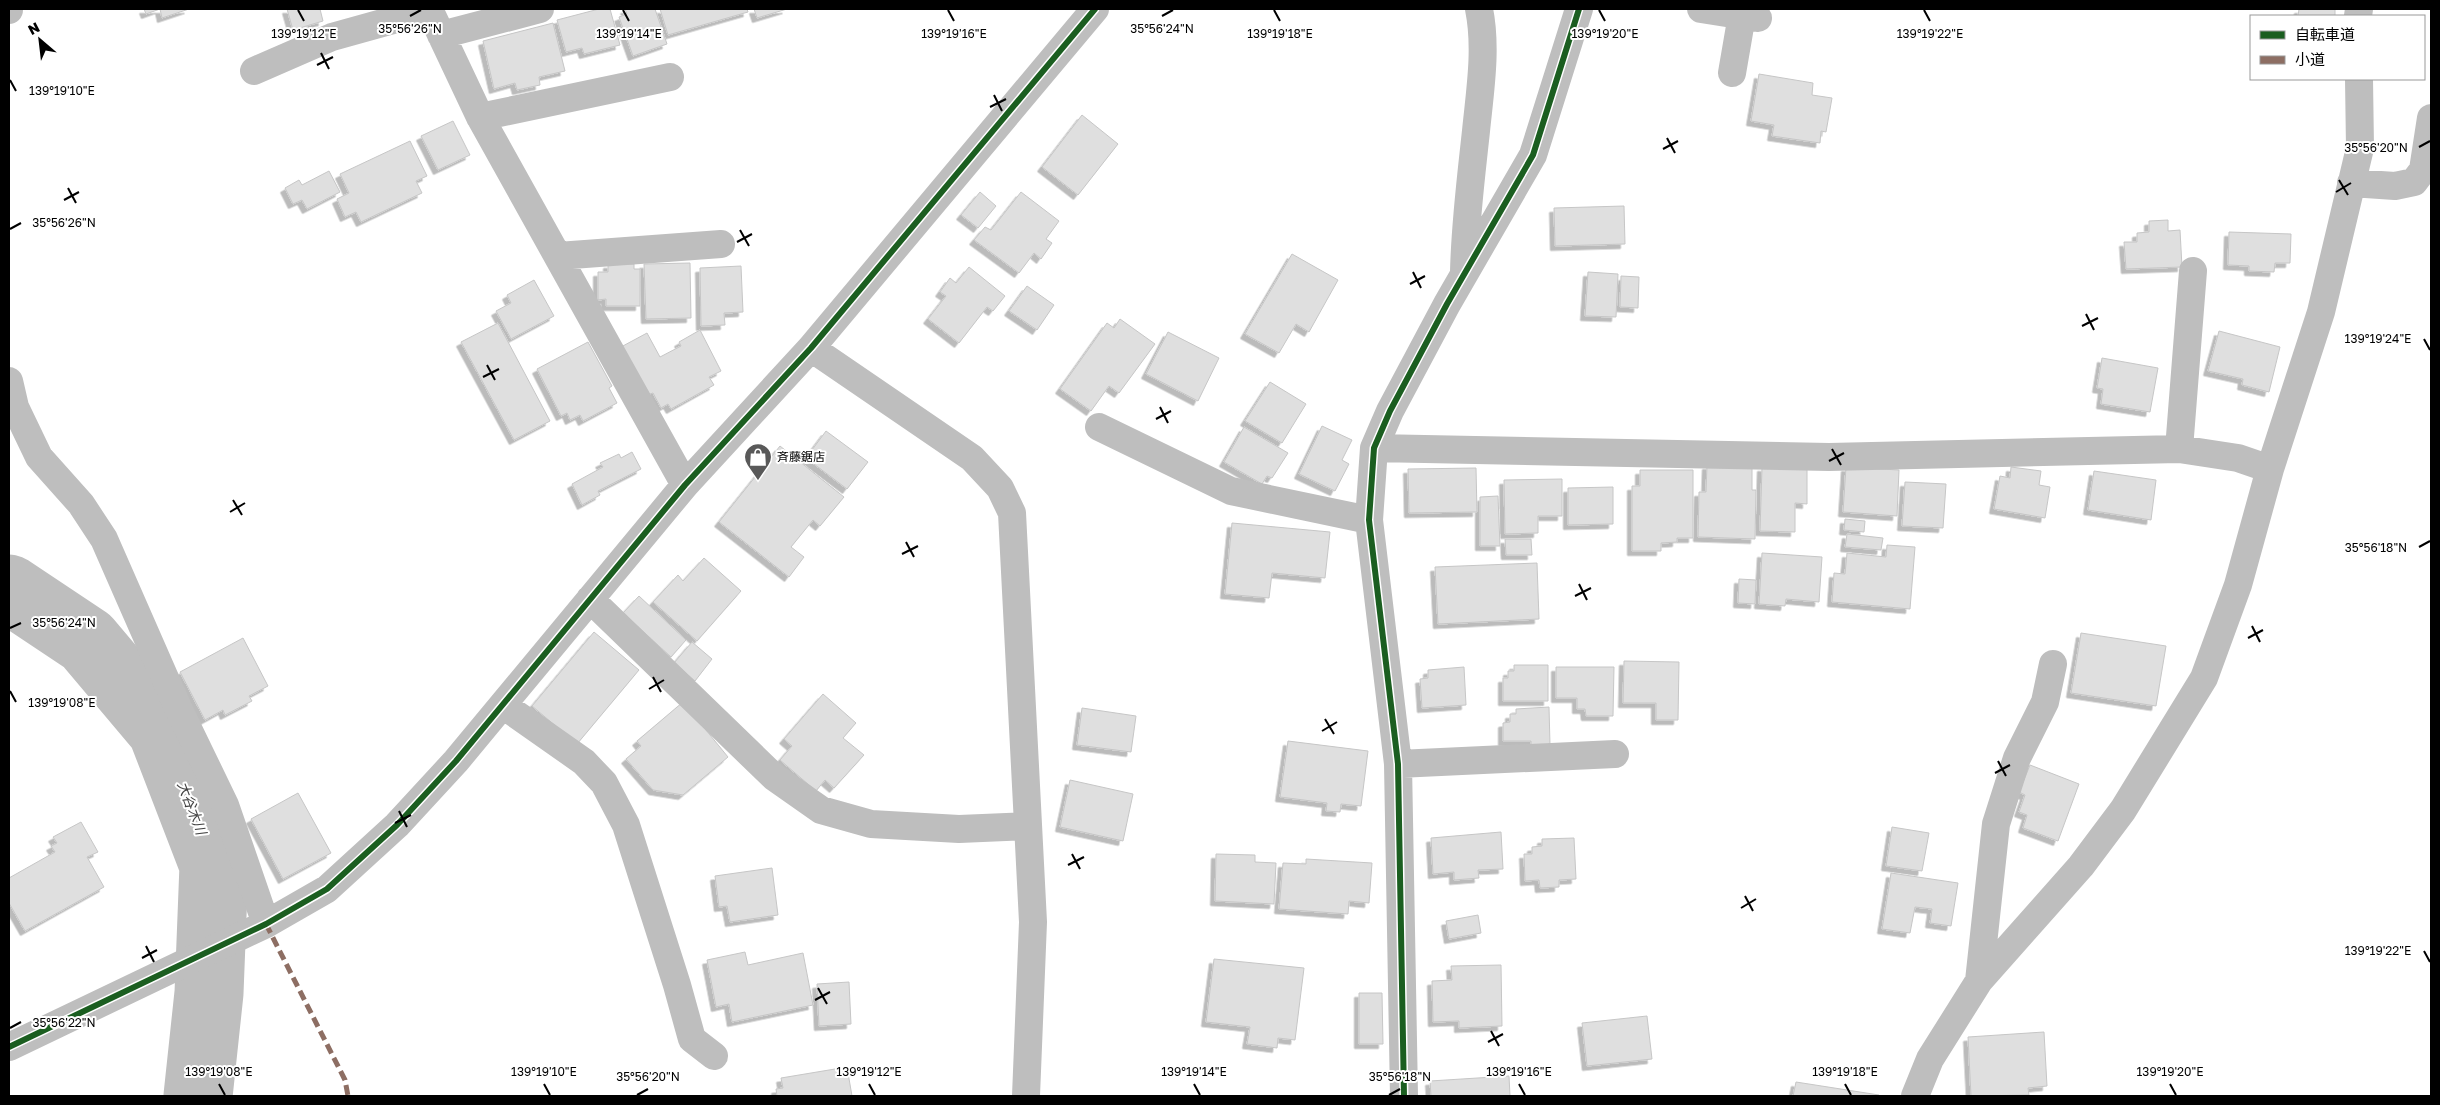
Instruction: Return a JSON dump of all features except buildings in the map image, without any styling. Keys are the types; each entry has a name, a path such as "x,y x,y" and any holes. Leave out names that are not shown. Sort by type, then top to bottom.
{"street":[{"path":"254,71 332,37 429,9 480,117 685,485"},
{"path":"441,35 540,9"},
{"path":"9,1047 233,942 266,924 327,889 397,825 456,761 685,485 811,348 1095,9"},
{"path":"1464,273 1466,223 1480,89 1483,29 1480,9"},
{"path":"1404,1096 1398,764 1369,520 1374,448 1390,411 1464,273 1533,155 1580,9"},
{"path":"1701,9 1750,16 1732,73"},
{"path":"480,117 670,77"},
{"path":"1915,1096 1930,1059 1978,981 2080,866 2123,810 2204,678 2238,585 2270,469 2321,312 2360,148 2358,80"},
{"path":"2351,182 2395,186 2414,182 2423,170 2431,118"},
{"path":"558,256 721,244"},
{"path":"2179,449 2193,271"},
{"path":"811,348 972,458 1000,488 1012,513 1033,922 1026,1096"},
{"path":"9,381 15,407 39,458 81,504 104,539 179,710 226,805 266,924"},
{"path":"1099,427 1232,491 1369,520"},
{"path":"1374,448 1829,457 2179,449 2238,458 2270,469"},
{"path":"590,599 774,777 821,810 871,824 959,829 1028,826"},
{"path":"1978,981 1996,824 2016,758 2045,702 2053,664"},
{"path":"502,705 584,762 604,783 626,825 677,985 692,1039 714,1056"},
{"path":"1398,764 1615,754"}],"waterway":[{"name":"大谷木川","path":"9,589 87,641 162,730 214,865 209,993 198,1096"}],"marked path":[{"path":"266,924 345,1080 348,1096"}],"cycle path":[{"path":"9,1047 266,924 327,889 397,825 456,761 685,485 811,348 1095,9"},
{"path":"1404,1096 1398,764 1369,520 1374,448 1390,411 1447,304 1533,155 1579,9"}],"place":[{"name":"斉藤鋸店","path":"758,481"}]}
